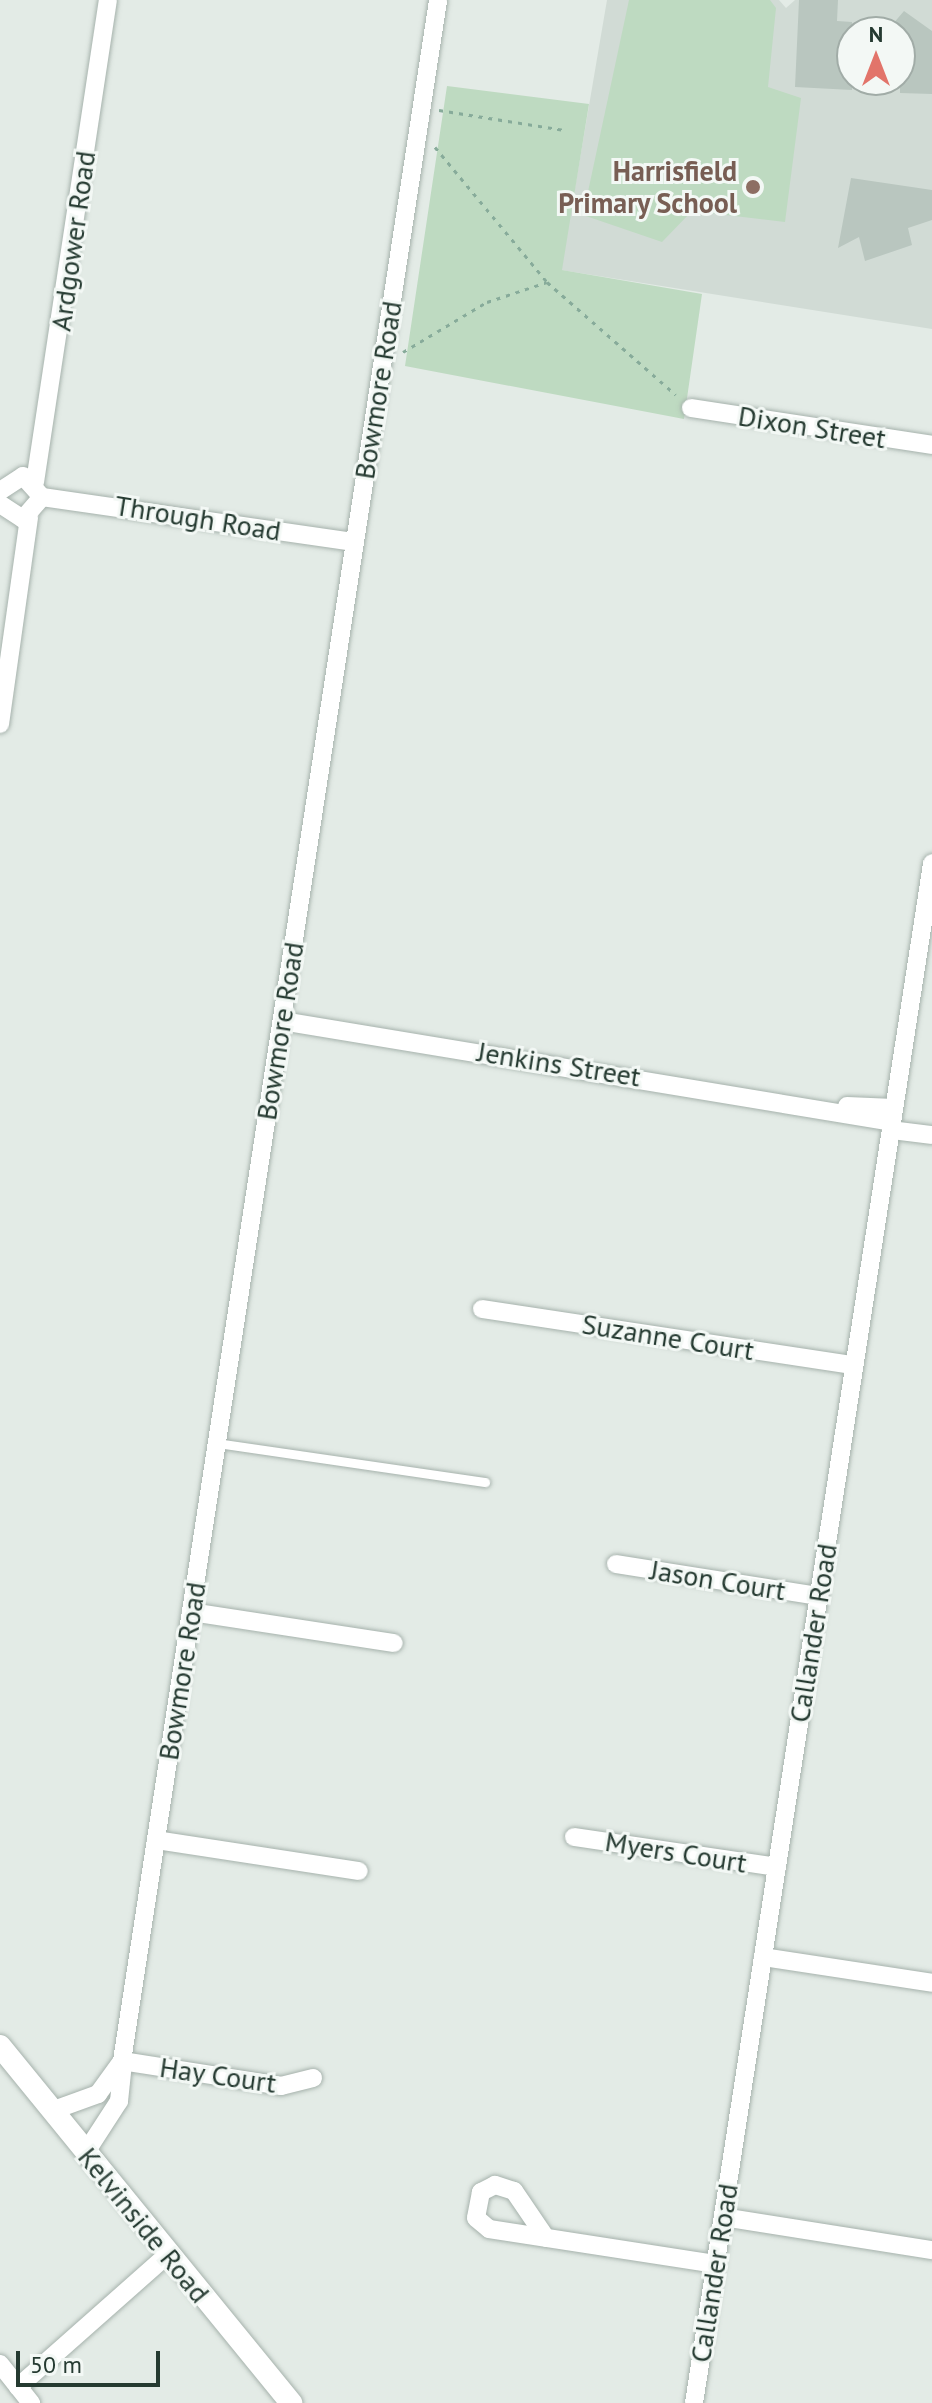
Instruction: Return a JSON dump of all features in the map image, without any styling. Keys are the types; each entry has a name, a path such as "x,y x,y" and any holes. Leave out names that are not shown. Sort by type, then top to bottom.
{"street":[{"name":"Ardgower Road","path":"39,489 108,0"},
{"name":"Bowmore Road","path":"86,2152 119,2101 122,2061 438,0"},
{"name":"Dixon Street","path":"691,408 932,445"},
{"name":"Through Road","path":"2,483 17,476 39,489 353,542"},
{"path":"0,724 10,516 39,489"},
{"name":"Callander Road","path":"694,2403 932,863"},
{"name":"Jenkins Street","path":"282,1021 932,1125"},
{"name":"Jenkins Street","path":"893,1120 932,1135"},
{"name":"Suzanne Court","path":"482,1309 854,1365"},
{"name":"Jason Court","path":"616,1564 819,1596"},
{"path":"191,1612 394,1643"},
{"name":"Myers Court","path":"574,1837 777,1867"},
{"path":"156,1840 359,1871"},
{"path":"763,1957 932,1983"},
{"name":"Kelvinside Road","path":"0,2046 54,2110 166,2256 291,2403"},
{"name":"Bowmore Road","path":"54,2110 98,2094 122,2061"},
{"name":"Hay Court","path":"122,2061 281,2086 313,2078"},
{"path":"723,2217 932,2250"},
{"path":"546,2238 716,2264"},
{"path":"18,2387 166,2256"},
{"path":"0,2364 31,2403"}],"lane":[{"path":"217,1443 485,1482"}],"path":[{"path":"564,130 421,107 436,151 547,282 691,408"},
{"path":"383,364 487,302 547,282"}],"shaded area":[{"name":"Harrisfield Primary School","path":"607,0 779,0 786,8 795,0 932,0 932,329 561,270"}],"green space":[{"path":"629,0 770,0 776,8 768,87 801,98 785,222 692,211 662,242 583,215"},
{"path":"447,86 589,104 562,270 702,294 684,419 405,366"}],"building":[{"path":"799,0 838,0 836,89 795,87"},
{"path":"916,20 932,31 932,94 916,94"},
{"path":"851,178 932,190 932,220 908,228 912,245 865,261 859,237 838,248"}],"place":[{"name":"Harrisfield Primary School","path":"753,187"}]}
